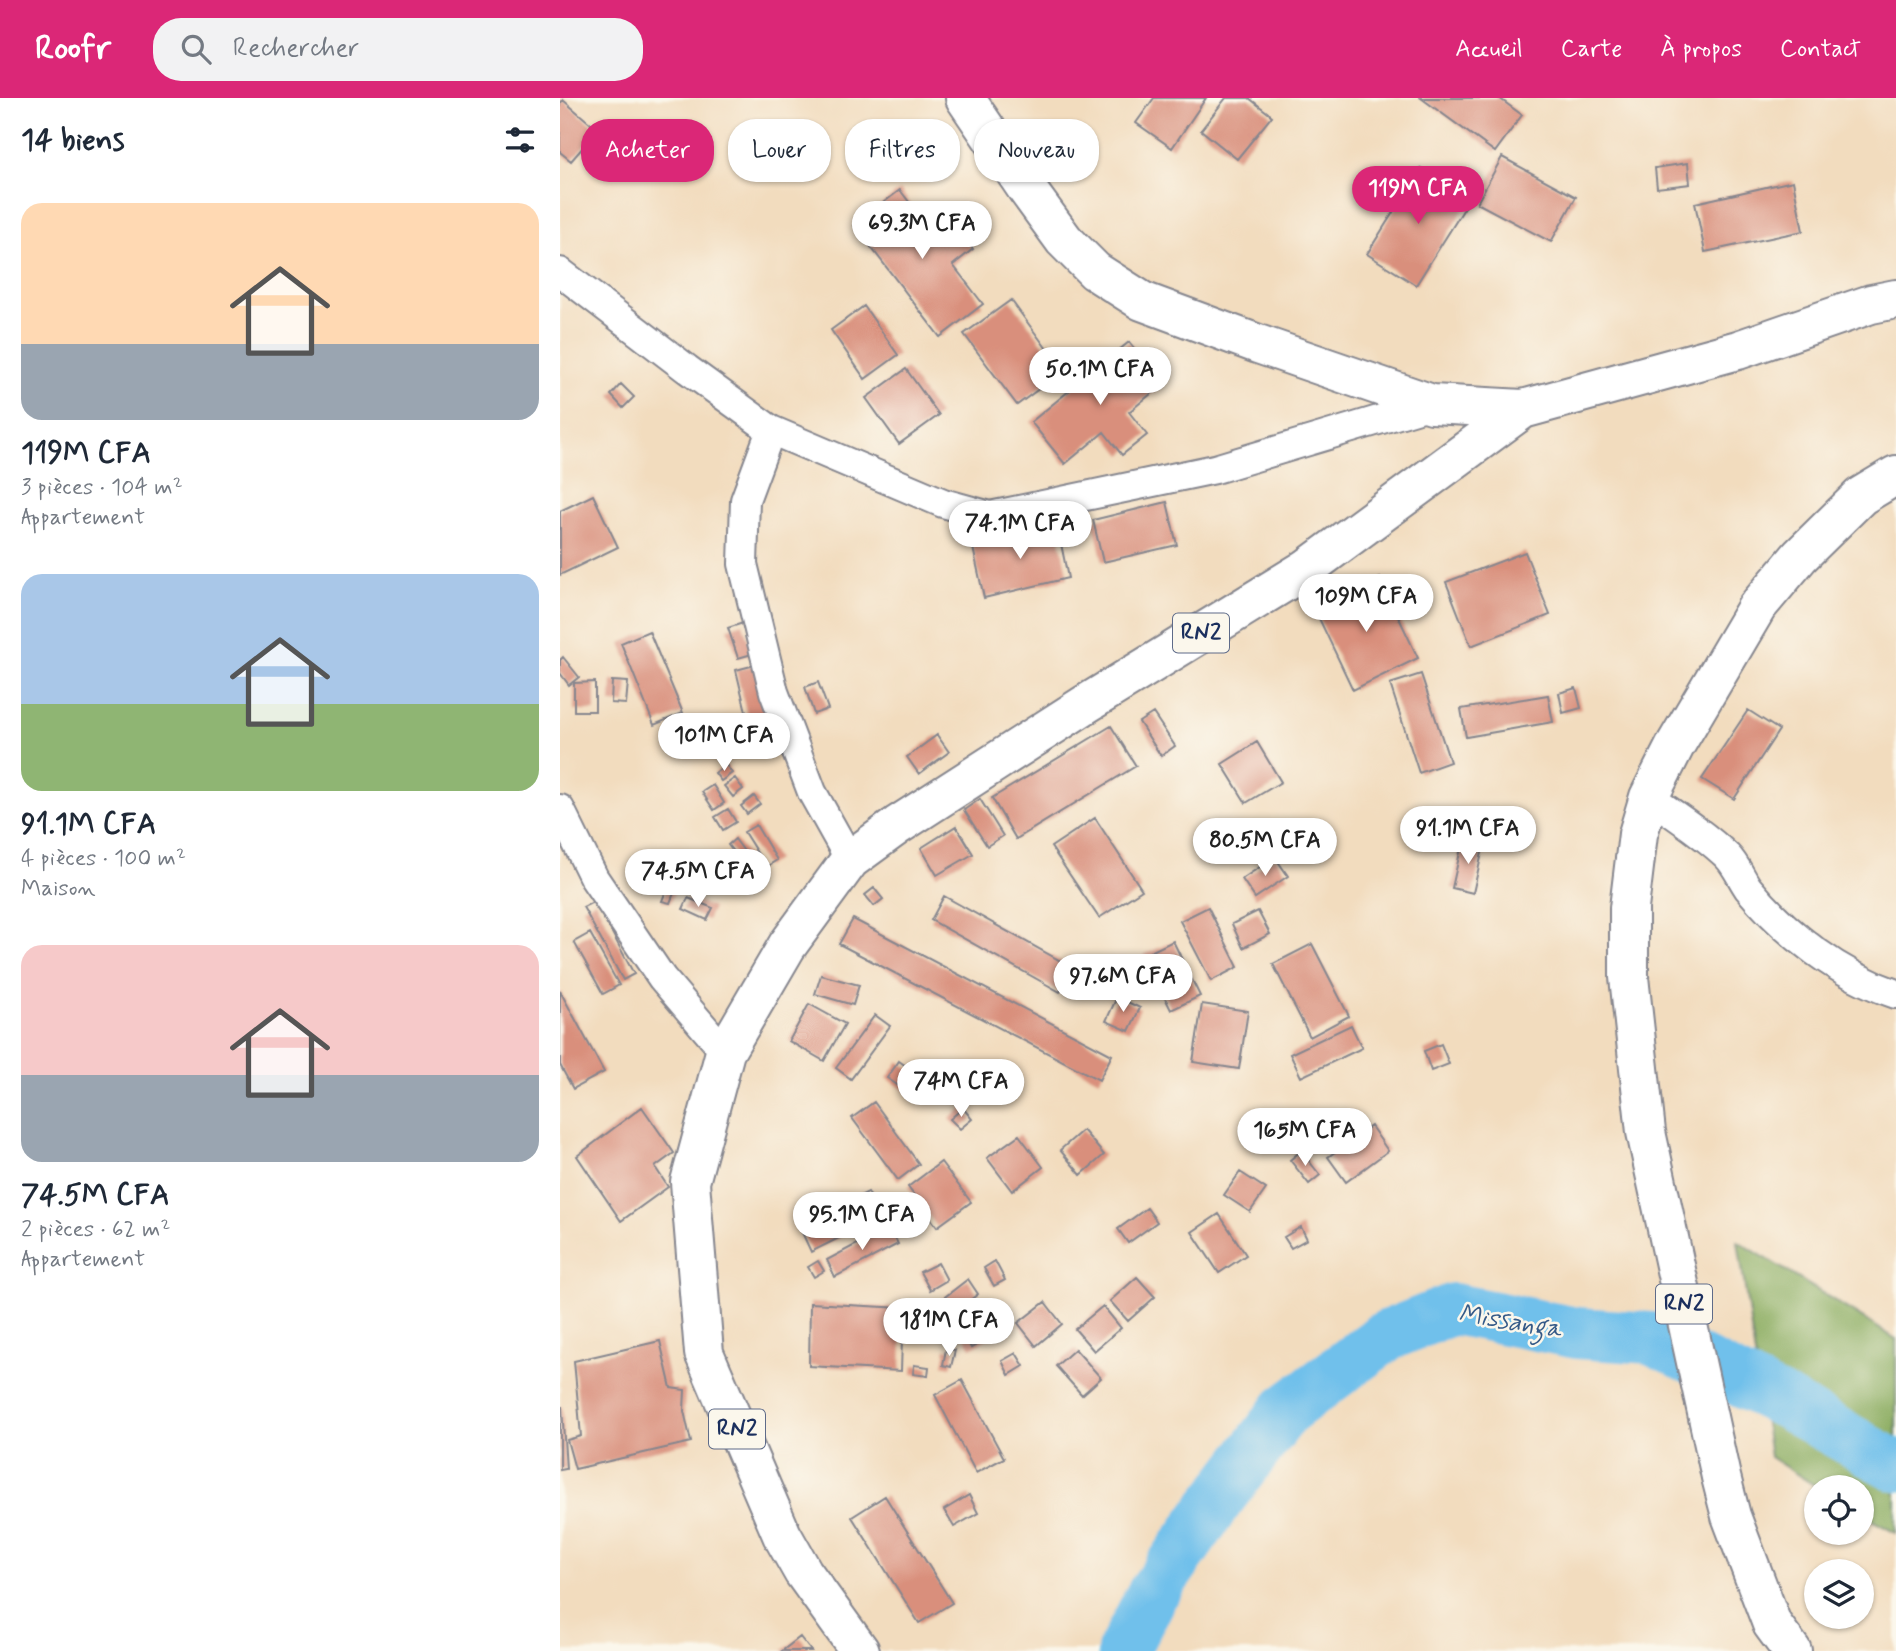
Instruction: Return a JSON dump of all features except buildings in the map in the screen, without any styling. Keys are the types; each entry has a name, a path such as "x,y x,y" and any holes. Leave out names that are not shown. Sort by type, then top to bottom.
{"main road":[{"path":"965,98 1064,240 1095,271 1142,301 1432,404 1523,409"},
{"name":"RN2","path":"860,1651 803,1572 782,1535 704,1353 690,1182 725,1052 787,946 850,860 898,825 1086,704 1306,569 1523,409 1738,350 1871,304 1896,299"},
{"name":"RN2","path":"1793,1651 1772,1624 1731,1516 1721,1477 1646,1132 1629,977 1629,922 1639,834 1650,797 1702,696 1757,607 1800,556 1861,496 1896,475"}],"street":[{"path":"560,272 771,430 943,503 990,516 1215,469 1432,404"},
{"path":"771,430 745,500 743,564 774,692 812,792 850,860"},
{"path":"1650,797 1705,836 1730,859 1748,887 1790,933 1832,963 1896,994"},
{"path":"560,809 594,878 662,978 725,1052"}],"green space":[{"path":"1738,1241 1896,1339 1896,1533 1874,1521 1874,1475 1804,1475 1804,1479 1770,1457"}],"waterway":[{"name":"Missanga","path":"1123,1651 1152,1594 1212,1508 1286,1410 1386,1336 1453,1309 1577,1333 1651,1338 1785,1403 1896,1466"}]}
